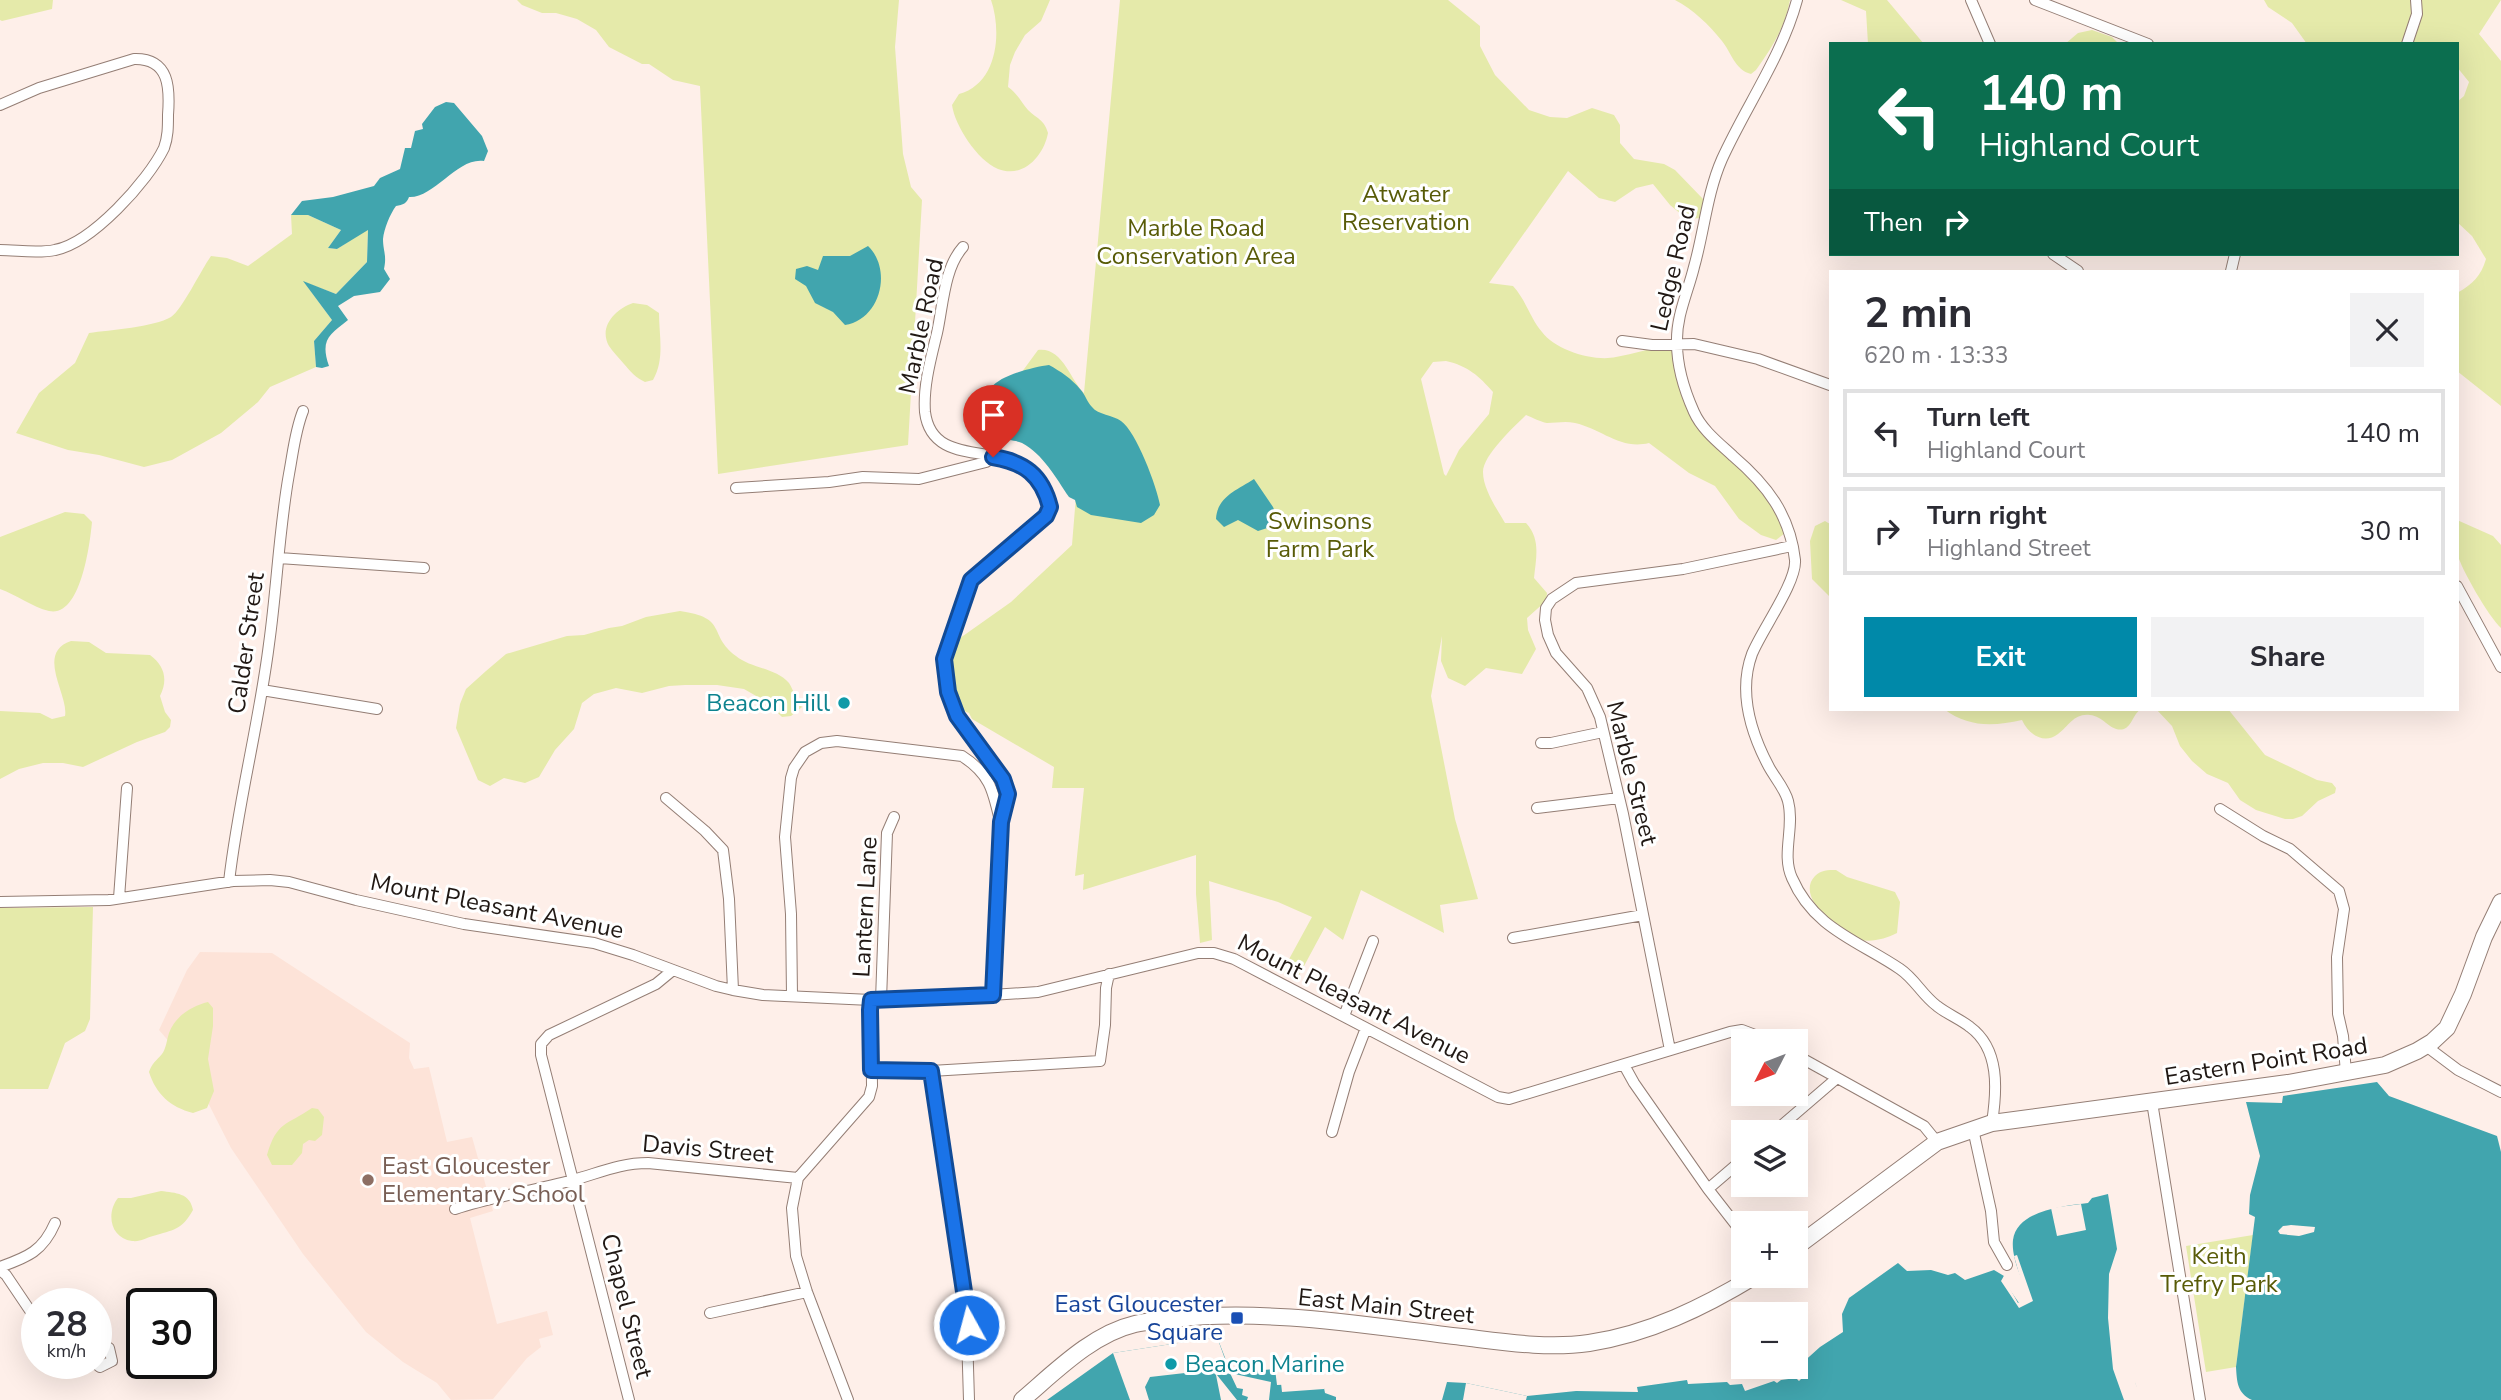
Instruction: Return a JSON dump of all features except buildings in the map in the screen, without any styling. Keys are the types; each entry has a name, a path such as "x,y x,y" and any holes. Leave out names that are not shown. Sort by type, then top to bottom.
{"main road":[{"name":"Eastern Point Road","path":"2152,1102 2346,1073 2385,1065 2426,1046 2447,1028 2501,902"},
{"path":"1808,1238 1937,1142 1992,1123 2152,1102"},
{"name":"East Main Street","path":"1022,1400 1085,1349 1105,1336 1134,1324 1249,1314 1519,1344 1586,1343 1620,1337 1657,1325 1735,1288"}],"street":[{"name":"Ledge Road","path":"1797,0 1790,25 1721,163 1679,318 1676,344 1680,367 1696,416 1715,440 1738,460 1775,501 1787,522 1796,564 1752,654 1746,685 1747,706 1761,752 1787,799 1790,834 1786,859 1790,874 1798,892 1820,917 1854,943 1901,970 1934,1004 1979,1035 1992,1058 1996,1073 1992,1123"},
{"path":"1971,0 1989,42"},
{"path":"2035,0 2143,42"},
{"path":"2408,42 2417,14 2416,0"},
{"path":"0,105 39,88 134,59 155,64 164,73 168,84 167,136 164,148 116,212 61,248 46,251 0,250"},
{"name":"Marble Road","path":"962,247 950,270 926,386 925,412 931,430 948,446 1014,461 1031,472 1047,495 1050,507 1046,516 971,580 944,659 948,692 957,716 1003,779 1008,794 1001,822 993,995"},
{"path":"2056,256 2077,270"},
{"path":"1622,341 1652,345 1694,344 1758,359 1829,385"},
{"name":"Calder Street","path":"229,882 235,826 262,690 281,522 294,445 303,411"},
{"path":"736,488 863,477 919,479 986,462 993,457"},
{"name":"Marble Street","path":"1670,1050 1603,732 1594,701 1587,688 1556,653 1548,635 1546,608 1552,599 1576,583 1683,569 1792,546"},
{"path":"279,558 424,568"},
{"path":"2459,590 2501,667"},
{"path":"262,690 377,709"},
{"path":"1541,743 1603,732"},
{"path":"792,996 792,938 785,837 791,778 794,768 806,752 821,743 837,741 962,756 989,780 1001,822"},
{"path":"119,898 127,788"},
{"path":"666,798 723,850 729,899 733,990"},
{"path":"1537,808 1619,798"},
{"path":"2220,809 2263,836 2290,849 2339,891 2344,909 2337,957 2338,1014 2346,1073"},
{"name":"Lantern Lane","path":"798,1178 869,1097 872,1086 887,833 894,817"},
{"name":"Mount Pleasant Avenue","path":"0,902 78,902 229,882 289,882 464,924 594,943 733,990 876,1000 1038,992 1198,953 1214,953 1234,958 1498,1097 1509,1099 1731,1033"},
{"path":"1513,938 1643,915"},
{"path":"1344,1016 1373,941"},
{"name":"Chapel Street","path":"629,1400 541,1055 541,1044 549,1035 656,984 673,971"},
{"path":"871,1070 931,1071 1100,1062 1109,974"},
{"path":"1332,1132 1349,1072 1366,1028"},
{"path":"2426,1046 2458,1070 2501,1092"},
{"path":"1808,1062 1924,1126 1937,1142"},
{"path":"1624,1065 1731,1219"},
{"path":"931,1071 967,1301 970,1400"},
{"path":"1788,1120 1837,1078"},
{"path":"2152,1102 2200,1400"},
{"path":"1973,1129 1992,1211 1994,1242 2007,1265"},
{"name":"Davis Street","path":"455,1209 574,1180 626,1163 798,1178"},
{"path":"1708,1189 1731,1169"},
{"path":"798,1178 792,1208 796,1256 848,1400"},
{"path":"21,1297 0,1268 26,1257 48,1241 55,1223"},
{"path":"710,1313 807,1292"}],"shaded area":[{"name":"East Gloucester Elementary School","path":"200,952 272,953 410,1043 409,1058 414,1069 429,1067 447,1142 472,1137 493,1211 470,1218 497,1324 547,1311 553,1335 539,1339 541,1347 527,1358 493,1399 451,1400 437,1383 403,1362 366,1332 303,1254 231,1148 196,1079 159,1030 187,970"}],"green space":[{"path":"0,0 53,0 52,9 2,21"},
{"path":"517,0 899,0 895,47 903,154 911,187 922,200 908,445 718,474 700,86 673,80 649,64 642,64 609,47 596,30 577,19 556,13 542,13 522,5"},
{"path":"991,0 1050,0 1041,21 1025,35 1010,65 1008,87 1042,122 1048,133 1037,157 1016,171 998,169 982,158 962,132 952,105 959,94 982,79 994,55 996,27"},
{"path":"1120,0 1448,0 1480,26 1480,46 1495,75 1529,110 1550,117 1567,118 1592,108 1614,115 1620,125 1620,143 1634,159 1664,164 1675,170 1704,200 1701,218 1687,219 1670,205 1653,184 1636,188 1615,202 1599,198 1568,171 1489,283 1513,286 1538,327 1548,338 1576,353 1607,358 1669,345 1674,353 1690,416 1772,503 1785,533 1776,540 1761,535 1739,519 1715,486 1689,473 1649,443 1629,444 1575,423 1547,423 1526,415 1493,450 1483,472 1488,492 1505,523 1526,523 1536,542 1534,578 1547,593 1546,601 1527,618 1528,630 1536,649 1522,674 1486,668 1465,686 1448,678 1441,661 1442,636 1431,696 1455,819 1478,899 1440,905 1444,933 1361,890 1343,940 1325,927 1297,979 1282,972 1312,917 1278,902 1209,881 1212,940 1200,943 1196,855 1083,890 1084,874 1075,876 1084,788 1052,788 1054,767 961,710 946,648 1011,602 1072,545 1076,496 1028,443 999,434 992,425 1016,380 1038,350 1047,350 1060,359 1084,393","holes":["1446,361 1472,372 1493,392 1489,414 1459,450 1446,476 1421,379 1433,362"]},
{"path":"1675,0 1790,0 1777,37 1751,74 1737,65 1722,41 1706,23"},
{"path":"1841,0 1887,0 1922,42 1868,42 1866,11"},
{"path":"2264,0 2501,0 2479,34 2501,61 2501,406 2459,373 2459,292 2476,279 2486,259 2472,236 2459,224 2459,100 2464,96 2469,82 2459,70 2459,42 2306,42 2292,23 2268,7"},
{"path":"2092,30 2112,37 2117,42 2067,42 2078,33"},
{"path":"291,215 308,215 341,230 328,248 337,249 368,229 367,262 336,294 304,282 332,320 314,341 316,367 270,387 258,402 221,433 172,460 144,467 68,450 16,433 39,393 75,363 89,333 143,326 171,317 186,298 211,256 227,258 248,266 292,234"},
{"path":"633,303 647,305 659,313 659,364 653,380 645,382 629,369 606,339 610,319"},
{"path":"65,512 84,514 92,522 82,577 69,603 60,610 49,611 0,589 0,537"},
{"path":"1825,521 1829,523 1829,596 1812,579 1810,541 1815,526"},
{"path":"2459,521 2493,536 2501,545 2501,628 2483,604 2460,560"},
{"path":"680,611 705,618 712,623 727,648 736,656 784,678 802,707 791,716 782,717 765,701 744,689 717,685 669,686 642,693 616,688 594,694 582,703 574,729 555,750 539,777 525,783 504,778 490,786 478,780 456,728 460,704 466,689 506,654 567,636 584,635 646,617"},
{"path":"71,641 89,642 106,653 150,655 155,659 164,674 160,696 165,712 171,720 170,727 165,732 83,767 43,763 19,769 0,779 0,711 40,713 52,719 65,716 54,664 55,655"},
{"path":"1947,711 2139,711 2124,729 2115,729 2095,716 2084,715 2076,718 2058,734 2047,738 2032,733 2022,720 1982,724"},
{"path":"2158,711 2230,711 2265,755 2317,780 2332,783 2336,788 2335,793 2318,801 2302,816 2293,819 2256,810 2240,800 2228,783 2207,774 2192,761 2180,746 2172,726"},
{"path":"1836,870 1847,877 1895,892 1900,902 1897,933 1876,940 1859,940 1838,928 1821,912 1810,893 1810,884 1820,873"},
{"path":"93,907 90,1019 85,1031 65,1043 48,1089 0,1089 0,908"},
{"path":"208,1002 213,1008 208,1059 214,1091 207,1108 193,1113 177,1107 165,1098 149,1072 163,1052 175,1022 190,1009"},
{"path":"312,1108 318,1109 324,1117 322,1135 315,1141 309,1140 303,1144 302,1153 292,1165 272,1165 267,1155 279,1130"},
{"path":"161,1191 182,1195 189,1200 193,1210 185,1222 172,1230 138,1241 119,1235 111,1217 118,1198"},
{"name":"Keith Trefry Park","path":"2253,1235 2236,1367 2206,1372 2186,1246"}],"water":[{"path":"446,102 454,103 482,136 488,151 484,161 465,165 428,191 409,197 407,201 396,206 383,239 384,269 390,279 380,292 354,296 338,306 348,320 328,339 326,357 329,366 316,367 314,341 332,320 303,281 336,294 367,262 368,230 337,249 328,248 341,230 308,215 291,215 302,201 333,197 374,186 380,178 400,169 405,148 411,148 415,131 423,129 422,124 435,107"},
{"path":"868,246 876,256 880,268 879,293 867,314 845,325 833,312 815,303 806,286 795,279 796,269 807,266 818,270 823,256 850,256"},
{"path":"1049,365 1073,382 1095,410 1118,419 1127,427 1139,447 1155,486 1160,505 1154,515 1141,523 1091,515 1077,507 1075,500 1069,497 1036,453 1022,443 1001,437 980,421 987,395 995,383 1018,372"},
{"path":"1254,479 1273,507 1280,524 1258,531 1238,520 1224,527 1216,519 1220,505 1229,495"},
{"path":"2377,1082 2389,1096 2497,1136 2501,1152 2501,1400 2252,1400 2241,1390 2236,1367 2255,1217 2249,1214 2250,1195 2260,1156 2246,1102 2282,1103 2283,1096","holes":["2291,1225 2315,1227 2314,1232 2299,1236 2280,1234 2278,1231 2283,1226"]},
{"path":"2108,1194 2130,1368 2141,1400 1442,1400 1447,1382 1466,1383 1527,1396 1576,1391 1638,1392 1637,1387 1687,1380 1688,1384 1742,1384 1745,1391 1774,1381 1777,1383 1788,1379 1808,1379 1808,1358 1843,1332 1842,1314 1849,1298 1898,1263 1907,1271 1931,1270 1948,1275 1955,1273 1965,1280 1994,1270 2004,1276 2003,1280 2019,1303 2029,1299 2014,1254 2013,1240 2016,1230 2023,1222 2043,1211 2088,1203 2092,1198"},
{"path":"1217,1337 1231,1373 1275,1369 1277,1385 1323,1383 1325,1393 1336,1397 1336,1400 1047,1400 1113,1353"}],"pier":[{"path":"2081,1204 2086,1230 2057,1236 2051,1208"},
{"path":"2117,1249 2120,1249 2136,1385 2145,1400 2124,1400 2113,1369 2108,1318 2109,1274"},
{"path":"2017,1255 2033,1301 2019,1308 2001,1281 2005,1274 2005,1280 2018,1303 2026,1298 2014,1256"},
{"name":"Beacon Marine","path":"1217,1337 1230,1373 1217,1375 1237,1400 1221,1400 1216,1375 1211,1370 1150,1377 1145,1387 1149,1400 1130,1400 1113,1353"},
{"path":"1230,1373 1271,1382 1269,1400 1247,1400 1248,1397 1242,1395 1243,1389 1237,1388"},
{"path":"1324,1380 1324,1389 1282,1392 1281,1383"},
{"path":"1466,1383 1527,1396 1526,1400 1463,1400"}],"place":[{"name":"Beacon Hill","path":"844,703"},
{"name":"East Gloucester Elementary School","path":"368,1180"},
{"name":"East Gloucester Square","path":"1237,1318"},
{"name":"Beacon Marine","path":"1171,1364"}],"route":[{"path":"969,1325 931,1071 871,1070 870,1010 871,1000 900,1001 993,995 1001,822 1008,794 1003,779 957,716 948,692 944,659 971,580 1046,516 1050,507 1040,482 1031,472 1014,461 993,457"}],"park label":[{"name":"Atwater Reservation","path":"1406,208"},
{"name":"Marble Road Conservation Area","path":"1196,242"},
{"name":"Swinsons Farm Park","path":"1320,535"}]}
